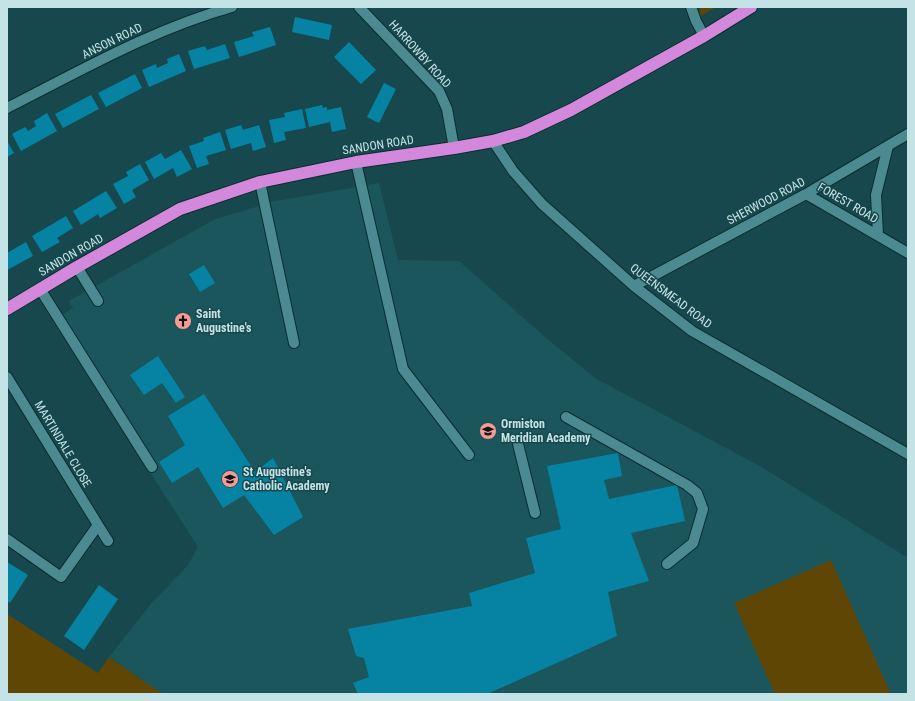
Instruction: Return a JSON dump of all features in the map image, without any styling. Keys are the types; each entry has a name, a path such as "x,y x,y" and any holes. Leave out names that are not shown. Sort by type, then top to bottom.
{"highway":[{"name":"SANDON ROAD","path":"7,309 77,266 180,209 260,182 356,162 493,141 524,132 571,110 704,36 751,7"}],"street":[{"name":"ANSON ROAD","path":"7,108 146,38 217,11 232,7"},
{"name":"HARROWBY ROAD","path":"359,7 439,91 447,109 454,148"},
{"path":"691,7 704,36"},
{"name":"SHERWOOD ROAD","path":"634,286 806,194 908,134"},
{"name":"QUEENSMEAD ROAD","path":"493,141 513,171 542,204 634,286 692,331 908,454"},
{"name":"FOREST ROAD","path":"878,235 876,195 888,146"},
{"path":"356,162 403,369 469,455"},
{"path":"260,182 294,343"},
{"name":"FOREST ROAD","path":"806,194 908,253"},
{"path":"77,266 98,301"},
{"path":"40,289 152,467"},
{"name":"MARTINDALE CLOSE","path":"7,377 108,541"},
{"path":"566,417 687,485 697,493 703,509 693,543 667,564"},
{"path":"518,444 536,513"},
{"path":"7,539 61,577 98,525"}],"shaded area":[{"path":"701,7 716,7 699,17"},
{"name":"Ormiston Meridian Academy","path":"379,183 398,260 459,261 545,337 595,378 760,466 908,558 908,694 163,694 109,657 150,605 188,565 198,547 53,321 73,308 69,301 215,219 276,201"},
{"path":"831,560 891,694 775,694 734,603"},
{"path":"7,614 98,673 109,657 163,694 7,694"}],"building":[{"path":"295,17 332,25 329,40 292,32"},
{"path":"270,27 276,45 239,57 234,42 254,36 252,32"},
{"path":"349,42 376,70 361,84 334,57"},
{"path":"225,44 230,58 194,69 188,51 205,46 207,50"},
{"path":"179,54 186,71 149,87 142,70 156,64 157,68 168,63 167,59"},
{"path":"135,74 142,88 106,107 98,93"},
{"path":"384,83 396,89 379,123 367,117"},
{"path":"91,95 99,109 63,128 55,114"},
{"path":"322,105 323,108 327,107 327,110 341,107 346,129 332,132 330,122 309,127 305,109"},
{"path":"302,109 306,128 284,132 286,140 274,143 269,120 285,117 284,113"},
{"path":"47,113 57,131 21,151 12,134 25,127 28,131 36,126 34,121"},
{"path":"241,125 243,130 259,125 266,147 253,151 251,143 231,149 225,130"},
{"path":"220,132 226,150 206,156 209,164 197,168 189,146 204,141 203,138"},
{"path":"7,141 14,153 7,157"},
{"path":"181,150 192,169 177,177 173,168 154,179 145,162 161,153 165,159"},
{"path":"140,164 149,180 132,190 136,197 124,204 113,184 128,176 126,172"},
{"path":"106,191 117,208 100,218 98,214 81,225 73,211"},
{"path":"66,216 73,228 57,238 60,242 42,252 32,236"},
{"path":"26,242 33,256 7,270 7,253"},
{"path":"204,265 215,283 200,292 189,274"},
{"path":"158,356 185,397 176,403 162,383 144,395 130,375"},
{"path":"204,394 255,472 273,458 303,517 274,535 244,495 223,508 198,467 172,483 159,462 185,445 168,416"},
{"path":"618,453 622,476 604,480 609,499 677,485 685,521 631,533 649,581 608,592 617,636 487,694 358,694 353,683 369,677 364,658 356,656 348,629 472,606 469,593 535,573 526,538 561,529 547,466"},
{"path":"7,562 28,575 10,603 7,601"},
{"path":"99,585 118,599 84,650 64,636"}],"place":[{"name":"Saint Augustine's","path":"183,321"},
{"name":"Ormiston Meridian Academy","path":"488,431"},
{"name":"St Augustine's Catholic Academy","path":"230,479"}]}
